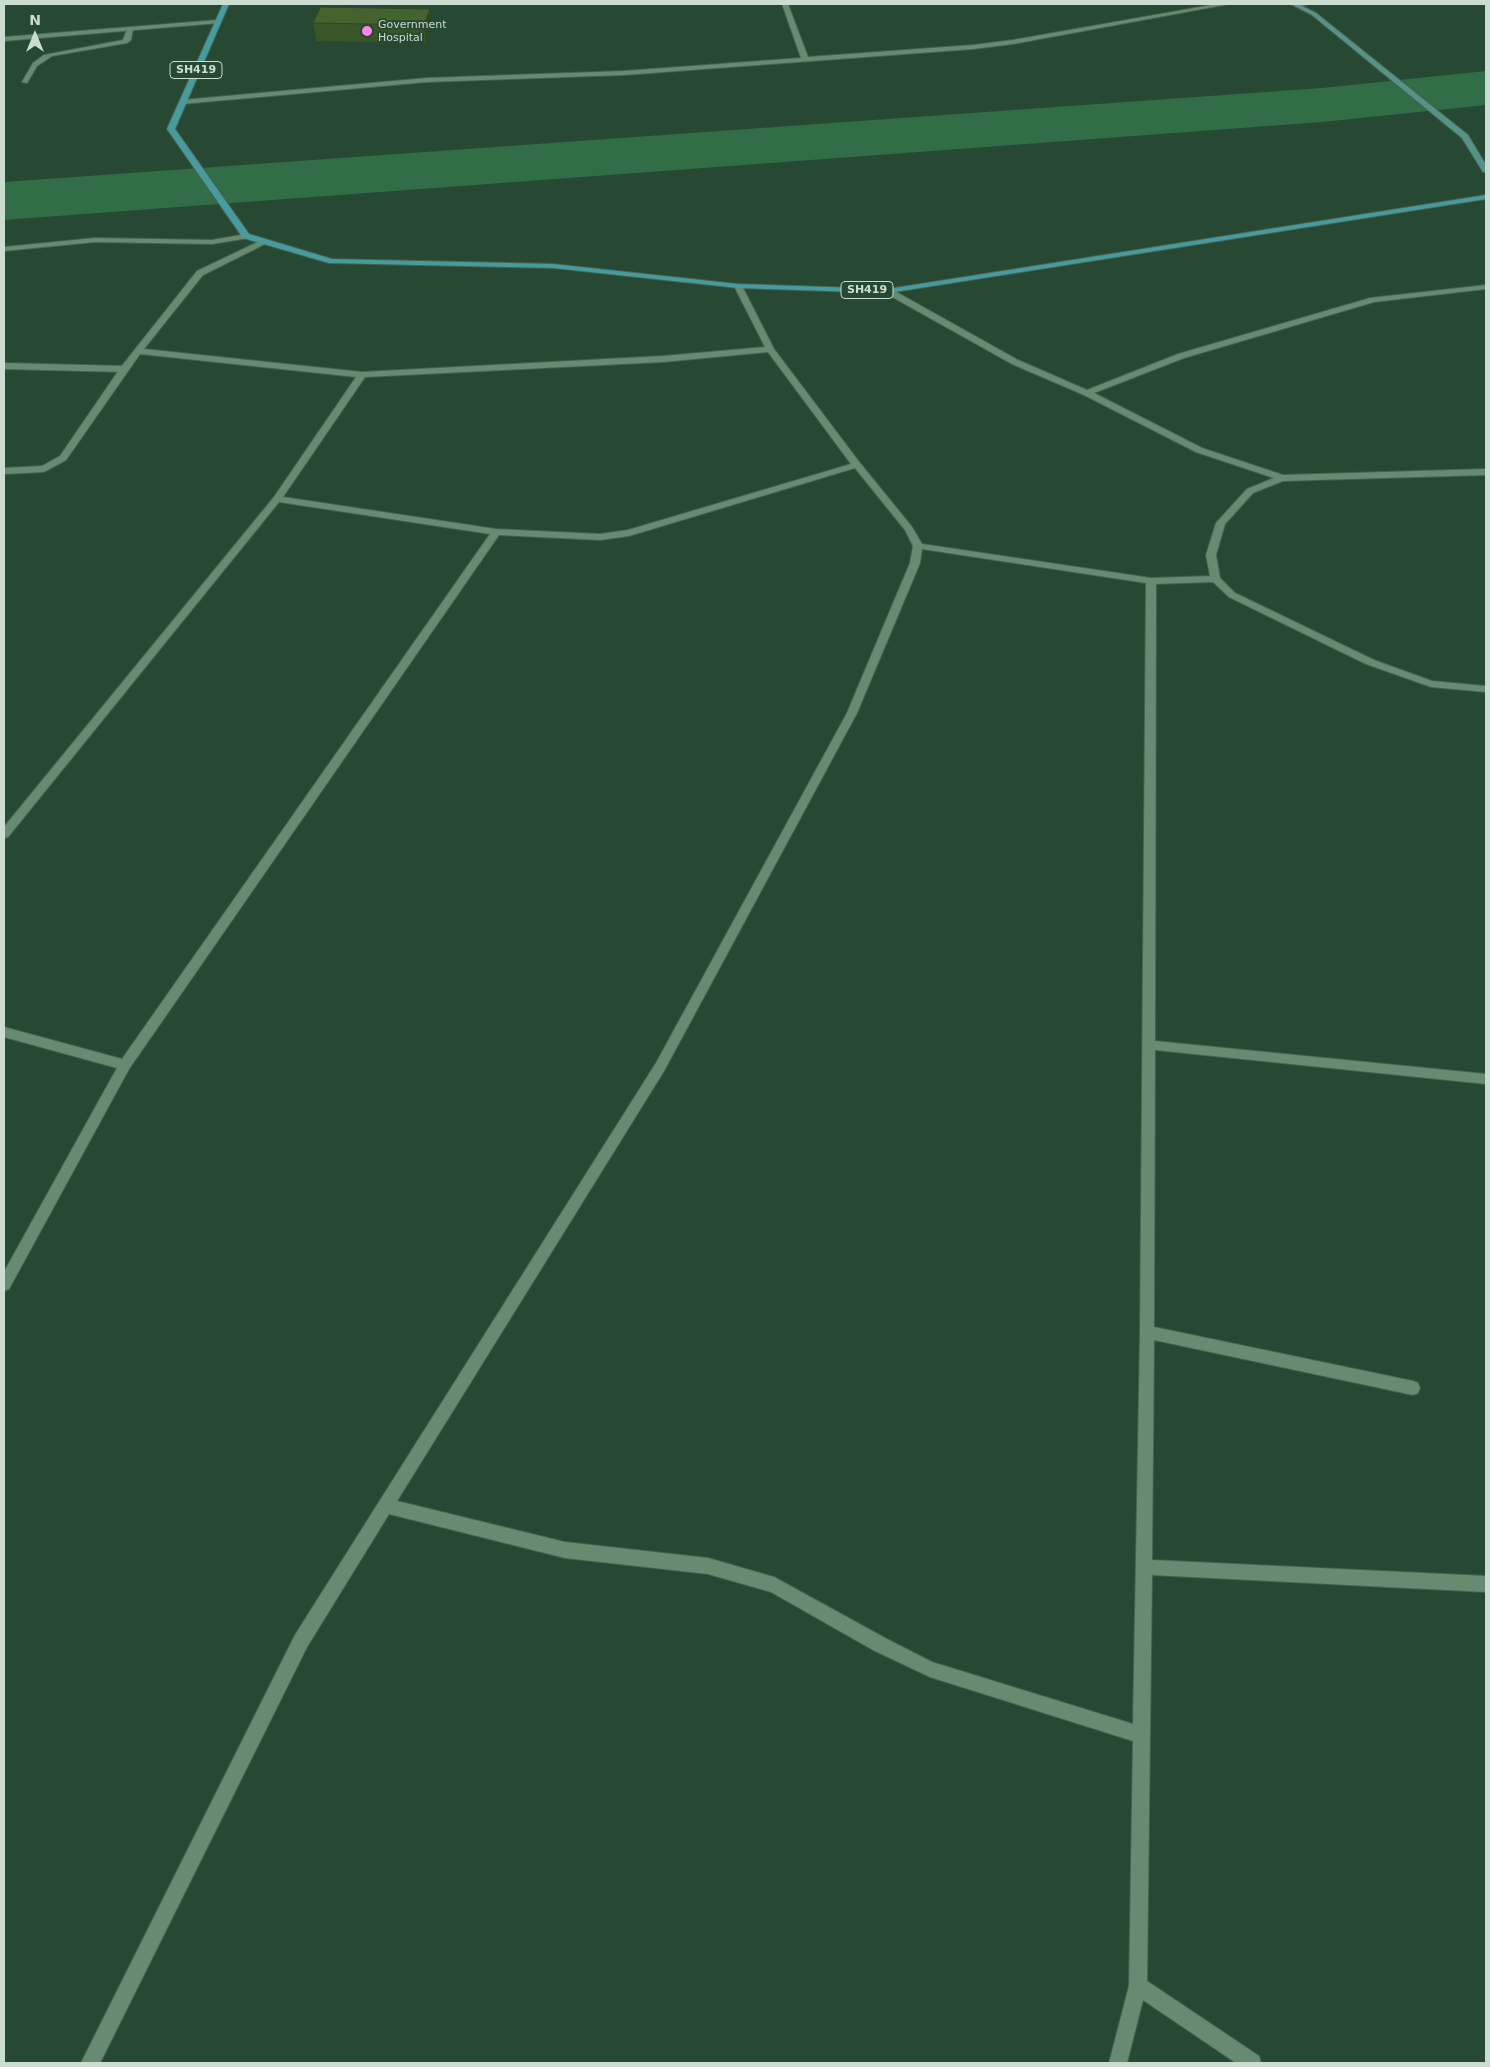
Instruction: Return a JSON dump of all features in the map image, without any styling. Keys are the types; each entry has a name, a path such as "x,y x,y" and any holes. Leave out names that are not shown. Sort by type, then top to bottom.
{"main road":[{"name":"SH419","path":"226,4 170,129 246,236 332,262 552,266 738,286 888,290 1486,197"}],"street":[{"path":"785,4 805,59"},
{"path":"182,102 427,80 624,73 1013,42 1226,4"},
{"path":"1295,5 1306,4"},
{"path":"1295,5 1314,14 1465,137 1486,170"},
{"path":"4,39 217,22"},
{"path":"25,82 35,62 42,57 125,42 128,40 130,29"},
{"path":"4,250 95,240 212,242 246,236"},
{"path":"4,471 44,469 63,458 124,369 200,272 262,242"},
{"path":"90,2063 301,1641 660,1067 852,713 915,562 918,546 909,529 857,465 770,349 738,286"},
{"path":"1087,393 1181,356 1373,300 1486,287"},
{"path":"888,290 1015,362 1087,393 1200,450 1282,478"},
{"path":"138,351 362,375 663,359 770,349"},
{"path":"4,366 124,369"},
{"path":"4,834 277,499 362,375"},
{"path":"277,499 496,532 600,536 630,533 857,465"},
{"path":"1486,472 1282,478 1250,491 1221,523 1211,555 1215,579 1232,595 1370,662 1431,684 1486,689"},
{"path":"4,1286 125,1065 496,532"},
{"path":"918,546 1152,581 1215,579"},
{"path":"1118,2063 1138,1986 1147,1332 1152,581"},
{"path":"4,1032 125,1065"},
{"path":"1149,1044 1486,1079"},
{"path":"1147,1332 1413,1388"},
{"path":"386,1506 566,1550 708,1566 774,1585 880,1644 930,1668 1142,1736"},
{"path":"1144,1568 1486,1584"},
{"path":"1138,1986 1252,2063"}],"building":[{"path":"321,7 430,9 424,25 313,23"}],"waterway":[{"path":"4,201 1322,105 1486,88"}],"place":[{"name":"Government Hospital","path":"367,31"}]}
